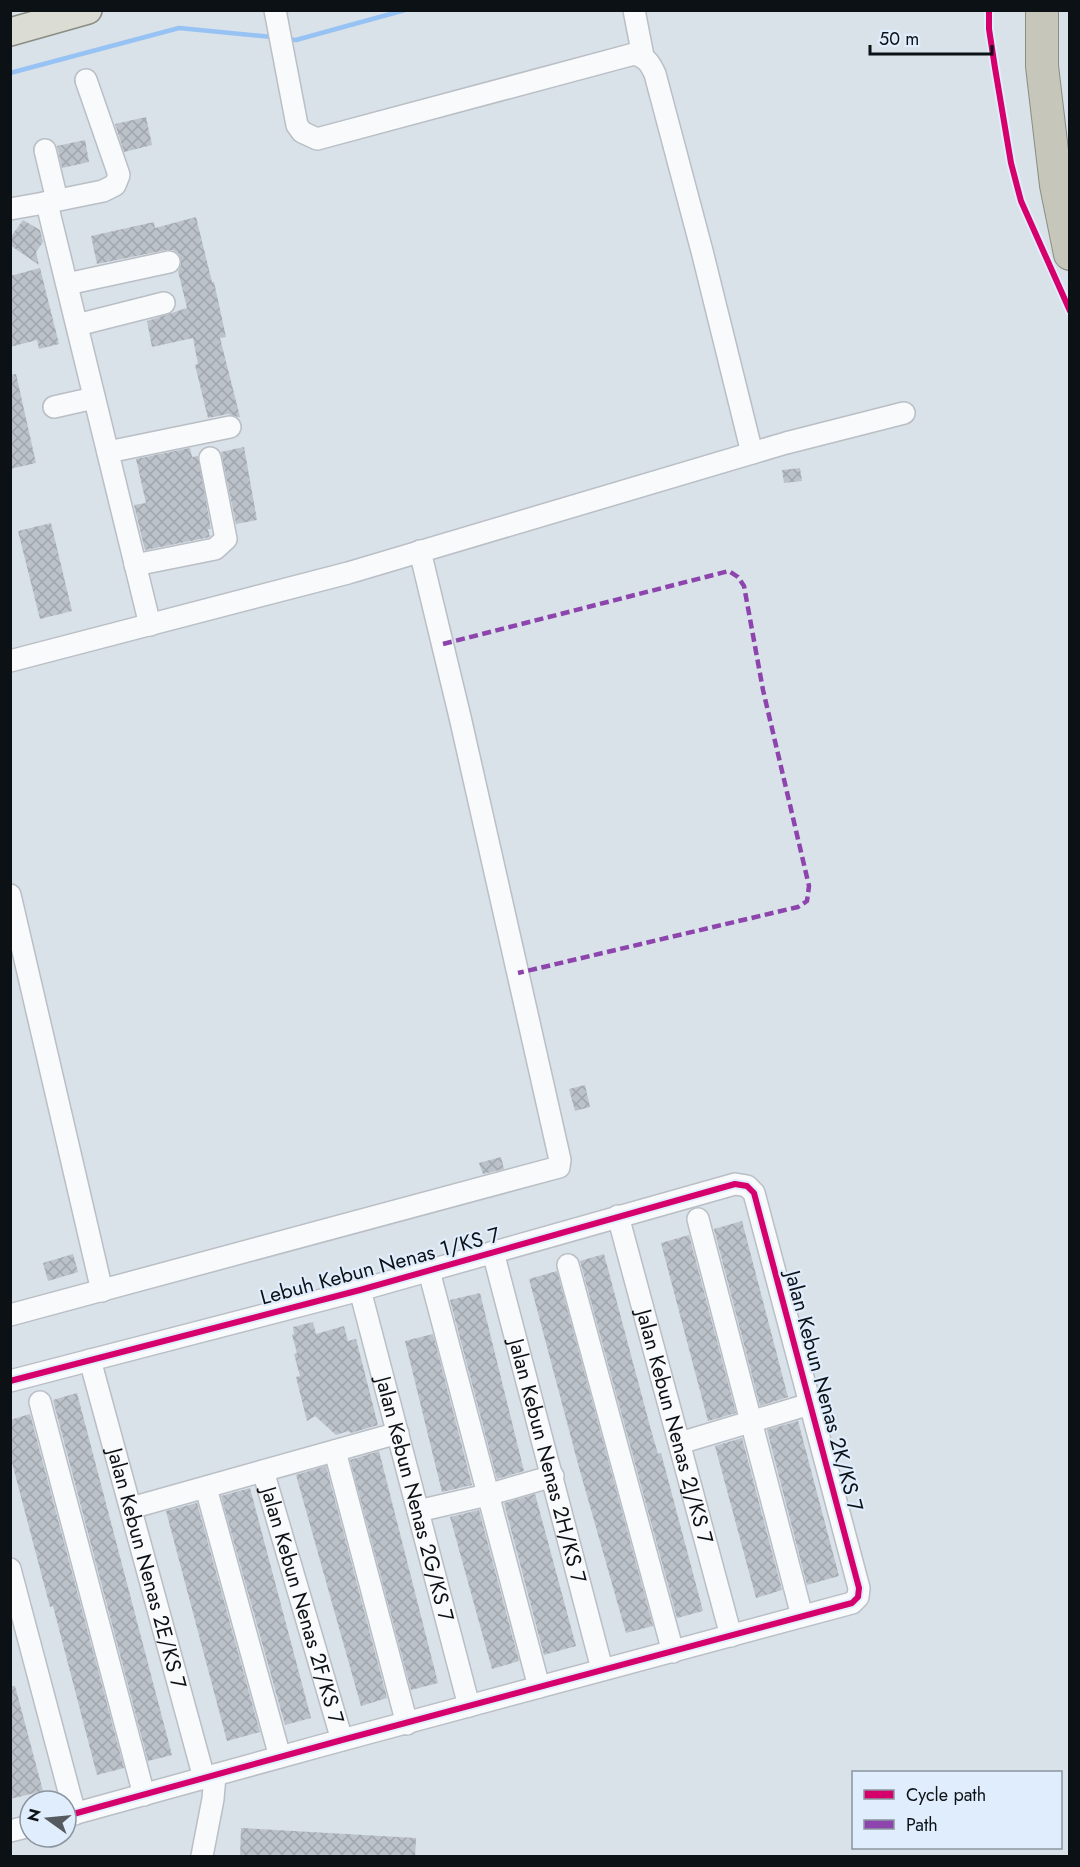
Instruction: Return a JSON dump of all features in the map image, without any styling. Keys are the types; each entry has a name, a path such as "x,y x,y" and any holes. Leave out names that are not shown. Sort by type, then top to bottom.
{"highway":[{"path":"1042,10 1042,66 1056,185 1070,254"}],"main road":[{"path":"10,32 88,10"}],"street":[{"path":"275,10 297,125 302,132 317,139 634,54 643,56 651,64 655,74 752,453"},
{"path":"634,10 643,56"},
{"path":"10,209 103,191 115,185 119,175 86,80"},
{"path":"45,150 51,202 48,207 150,625"},
{"path":"67,284 169,262"},
{"path":"76,325 164,303"},
{"path":"54,407 94,398"},
{"path":"10,661 348,573 752,453 904,413"},
{"path":"108,452 230,427"},
{"path":"135,565 215,549 226,539 210,458"},
{"path":"10,1315 557,1170 559,1167 560,1160 512,942 420,551"},
{"path":"10,895 102,1291"},
{"name":"Lebuh Kebun Nenas 1/KS 7","path":"10,1381 360,1290 735,1184 747,1185 754,1193"},
{"name":"Jalan Kebun Nenas 2K/KS 7","path":"754,1193 859,1588 858,1598 852,1603 802,1616"},
{"name":"Jalan Kebun Nenas 2J/KS 7","path":"618,1216 731,1636"},
{"path":"78,1813 802,1616 698,1219"},
{"name":"Jalan Kebun Nenas 2H/KS 7","path":"493,1252 602,1669"},
{"path":"568,1265 673,1652"},
{"path":"429,1271 539,1687"},
{"name":"Jalan Kebun Nenas 2G/KS 7","path":"360,1290 469,1706"},
{"name":"Jalan Kebun Nenas 2E/KS 7","path":"90,1360 210,1776"},
{"path":"40,1402 144,1795"},
{"path":"680,1443 810,1404"},
{"path":"131,1508 398,1433"},
{"path":"335,1451 407,1724"},
{"name":"Jalan Kebun Nenas 2F/KS 7","path":"263,1471 342,1740"},
{"path":"418,1511 487,1495 553,1476"},
{"path":"206,1488 280,1757"},
{"path":"10,1569 64,1789"},
{"path":"202,1857 212,1809 210,1776"}],"building":[{"path":"146,117 152,145 124,152 115,124"},
{"path":"85,140 89,162 62,168 57,146"},
{"path":"196,217 212,282 214,282 226,337 220,338 240,417 228,414 208,418 195,365 198,364 193,338 152,347 147,321 187,308 178,271 181,265 179,254 173,250 166,250 97,264 91,236 154,222 155,228"},
{"path":"23,220 40,230 43,242 36,252 39,265 10,245 10,238"},
{"path":"40,268 59,344 39,349 37,340 10,347 10,276"},
{"path":"16,374 36,463 10,469 10,375"},
{"path":"244,447 257,520 236,524 221,452"},
{"path":"190,448 192,457 198,456 211,529 208,529 210,537 145,550 134,505 146,503 136,459"},
{"path":"800,468 802,481 784,483 782,470"},
{"path":"51,523 72,611 40,619 18,531"},
{"path":"585,1085 590,1107 575,1111 569,1089"},
{"path":"501,1157 504,1169 483,1174 479,1163"},
{"path":"742,1221 788,1397 760,1406 714,1229"},
{"path":"689,1235 736,1413 708,1421 661,1243"},
{"path":"73,1254 78,1272 48,1281 43,1263"},
{"path":"604,1254 703,1611 677,1618 580,1261"},
{"path":"557,1271 653,1626 626,1633 529,1279"},
{"path":"480,1293 524,1471 497,1479 450,1300"},
{"path":"313,1322 316,1334 344,1326 348,1341 356,1339 378,1425 336,1435 315,1416 307,1421 296,1377 300,1376 292,1335 294,1334 293,1327"},
{"path":"433,1334 472,1485 442,1492 405,1341"},
{"path":"77,1393 172,1755 148,1761 53,1400"},
{"path":"30,1414 124,1768 97,1775 53,1606 50,1607 10,1455 10,1420"},
{"path":"798,1421 839,1576 807,1585 767,1430"},
{"path":"742,1438 782,1590 756,1598 715,1446"},
{"path":"379,1451 438,1683 411,1690 350,1460"},
{"path":"326,1466 387,1698 361,1706 296,1475"},
{"path":"250,1488 311,1718 285,1725 221,1496"},
{"path":"535,1494 576,1646 544,1655 504,1503"},
{"path":"197,1503 260,1732 227,1741 166,1511"},
{"path":"479,1510 519,1661 492,1669 450,1517"},
{"path":"10,1686 15,1686 42,1789 18,1789 18,1797 10,1799"},
{"path":"241,1828 416,1838 415,1857 240,1857"}],"waterway":[{"path":"287,39 296,40 405,10"},
{"path":"10,73 179,28 272,37"}],"marked path":[{"path":"443,644 729,571 738,577 744,586 763,690 809,886 807,901 798,907 518,973"}],"cycle path":[{"path":"989,10 989,29 995,68 1011,163 1021,201 1070,311"},
{"path":"10,1381 360,1290 735,1184 747,1186 754,1193 859,1588 858,1597 852,1603 78,1813"}]}
